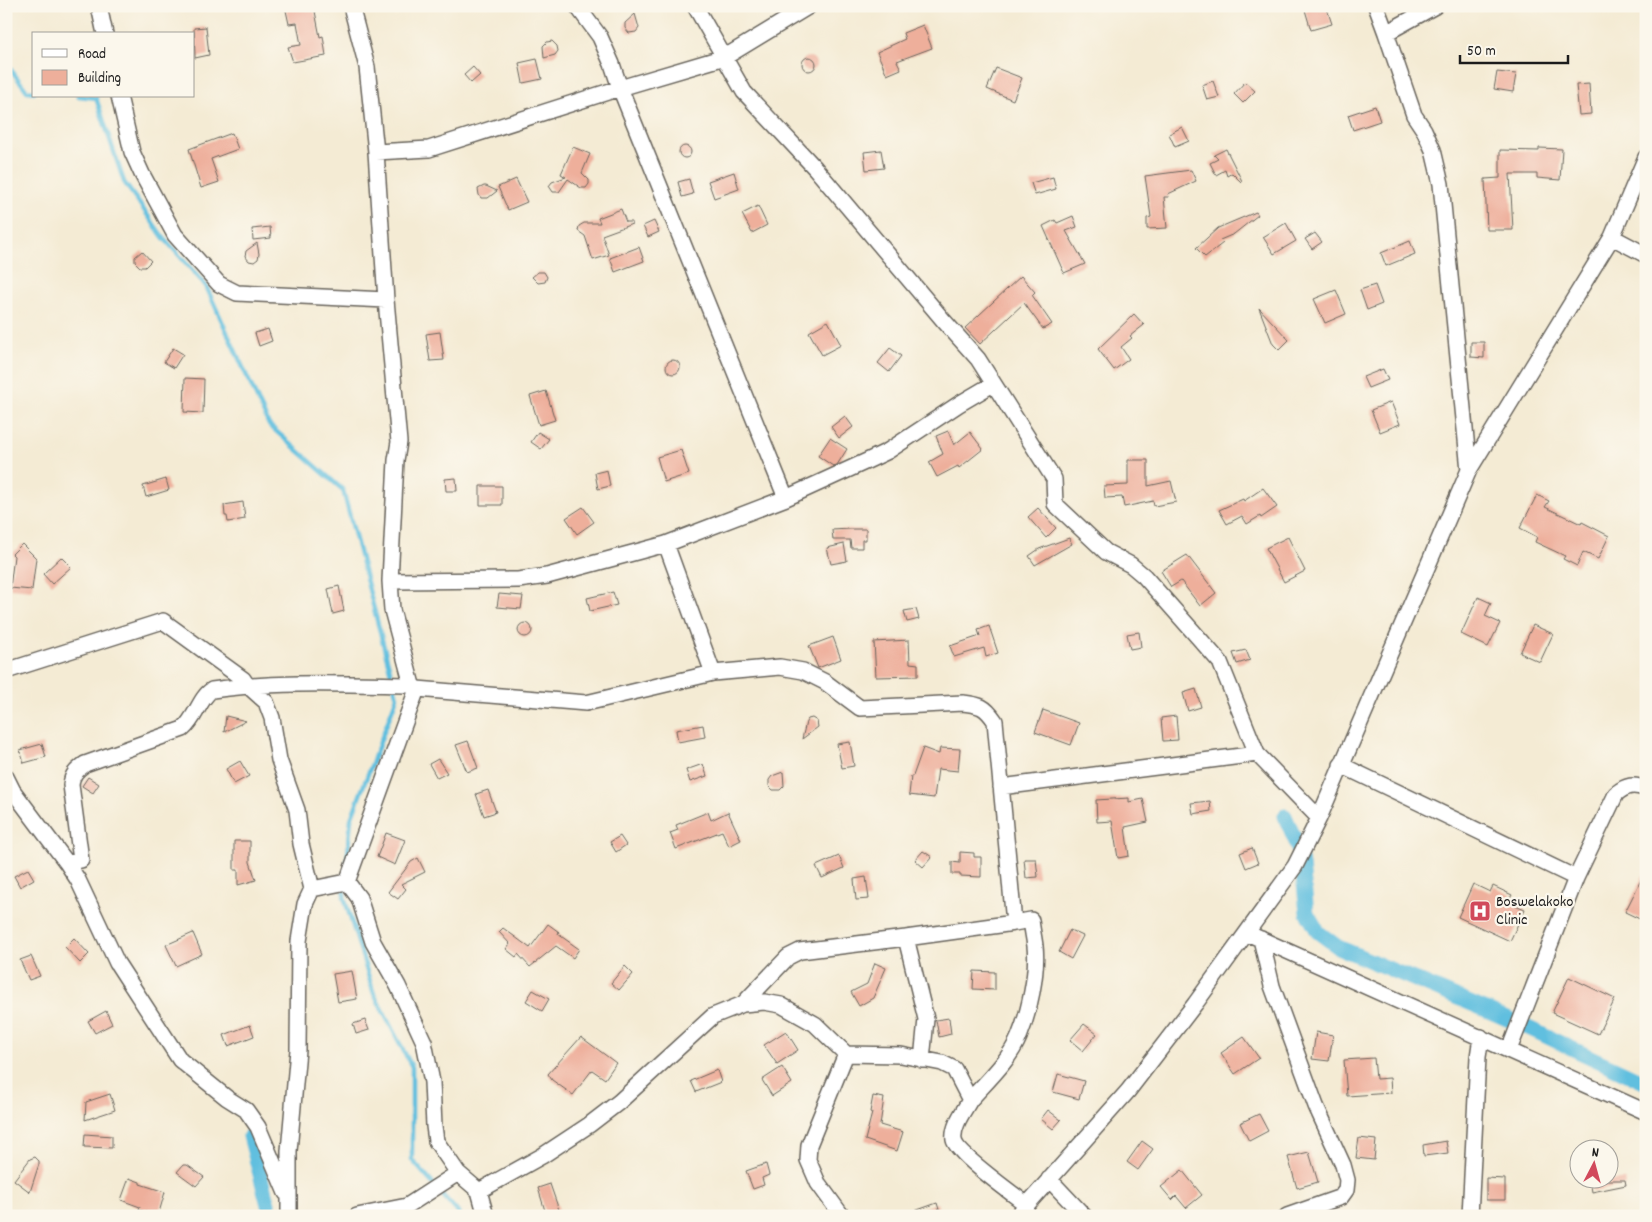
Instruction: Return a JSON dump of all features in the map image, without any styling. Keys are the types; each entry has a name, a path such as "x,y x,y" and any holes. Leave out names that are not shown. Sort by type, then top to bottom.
{"street":[{"path":"99,6 105,32"},
{"path":"347,882 415,687 392,610 390,581 396,460 399,442 386,300 376,152 367,68 351,6"},
{"path":"577,6 600,37 612,64 620,88 786,498"},
{"path":"695,6 744,92 815,168 978,359 1054,480 1055,504 1106,552 1131,565 1144,576 1220,662 1257,754 1319,818"},
{"path":"376,152 429,149 620,88 725,57 809,6"},
{"path":"1376,6 1414,115 1424,130 1433,150 1441,184 1468,470"},
{"path":"1386,34 1435,6"},
{"path":"119,98 132,152 174,235 220,284 237,293 386,300"},
{"path":"743,1004 788,958 800,951 1031,920 1036,948 1034,973 1029,1004 1019,1038 1004,1061 970,1100 954,1129 954,1141 963,1154 1022,1210 1128,1091 1254,936 1304,850 1319,818 1468,470 1612,237 1646,157"},
{"path":"1612,237 1646,255"},
{"path":"390,581 525,579 548,576 666,544 786,498 888,451 993,384"},
{"path":"666,544 713,672"},
{"path":"6,671 163,621 243,679 266,702 272,718 279,760 297,810 301,844 321,888"},
{"path":"67,863 81,860 71,785 71,777 75,771 85,764 183,729 194,718 208,693 212,690 247,685 355,684 415,687 586,703 713,672 780,667 803,671 825,682 860,708 963,703 975,704 986,708 995,721 1014,923"},
{"path":"1001,788 1257,754"},
{"path":"1341,765 1576,878"},
{"path":"6,777 13,791 78,880 116,963 180,1060 227,1098 246,1110 258,1127 288,1199"},
{"path":"1509,1050 1576,878 1616,794 1624,787 1631,786 1646,789"},
{"path":"289,1216 290,1151 298,1050 298,941 305,904 321,888 347,882"},
{"path":"347,882 359,898 373,942 398,986 424,1042 432,1082 436,1141 458,1173 480,1192 486,1216"},
{"path":"1254,936 1646,1112"},
{"path":"1254,936 1316,1106 1343,1165 1347,1180 1346,1190 1341,1197 1287,1216"},
{"path":"906,938 926,1019 922,1060"},
{"path":"480,1192 542,1156 589,1125 619,1102 713,1016 743,1004 764,1002 781,1005 815,1024 846,1054 901,1055 942,1063 954,1069 970,1100"},
{"path":"1470,1216 1480,1037"},
{"path":"842,1216 818,1183 808,1160 809,1145 846,1054"},
{"path":"358,1216 407,1206 458,1173"},
{"path":"1049,1179 1084,1216"}],"building":[{"path":"285,6 314,6 320,37 323,36 326,56 293,62 288,47 301,45 297,23 289,24"},
{"path":"1316,6 1326,6 1332,24 1311,30 1305,10"},
{"path":"635,14 639,28 636,32 629,33 625,28 625,23"},
{"path":"923,25 932,48 897,61 901,69 887,75 877,52 905,39 903,33"},
{"path":"206,27 209,55 195,58 194,28"},
{"path":"552,41 557,46 558,51 555,55 544,58 543,46 547,42"},
{"path":"806,57 812,57 816,64 812,71 806,71 802,67 802,61"},
{"path":"537,59 542,79 523,83 519,63"},
{"path":"473,67 480,75 471,83 464,75"},
{"path":"996,68 1022,78 1013,100 987,89"},
{"path":"1497,72 1516,74 1513,92 1494,89"},
{"path":"1213,81 1219,97 1207,100 1202,85"},
{"path":"1245,82 1255,91 1243,103 1234,94"},
{"path":"1589,84 1591,114 1579,115 1576,85"},
{"path":"1375,106 1380,121 1353,130 1348,115"},
{"path":"1182,127 1189,141 1175,147 1169,134"},
{"path":"232,133 238,149 211,159 219,182 201,188 189,149"},
{"path":"683,146 687,146 691,152 687,158 683,158 679,154 679,150"},
{"path":"573,147 590,154 582,173 589,180 589,184 586,188 581,188 568,179 559,192 553,192 549,186 552,182 566,177 561,174"},
{"path":"1539,148 1562,149 1560,180 1537,178 1537,174 1510,174 1513,230 1487,230 1485,179 1500,178 1500,150 1539,151"},
{"path":"1226,149 1241,182 1232,173 1227,176 1225,170 1216,175 1210,163 1218,159 1214,155"},
{"path":"881,150 884,168 866,170 864,152"},
{"path":"1191,170 1196,181 1168,194 1169,197 1164,197 1167,228 1147,229 1147,218 1151,217 1145,176"},
{"path":"734,172 739,189 714,198 708,181"},
{"path":"1053,177 1056,189 1035,195 1031,183"},
{"path":"516,179 527,202 508,210 498,187"},
{"path":"689,179 693,194 682,197 678,182"},
{"path":"484,186 497,191 488,198 481,198 478,189"},
{"path":"758,206 767,225 752,233 742,214"},
{"path":"621,209 626,222 632,222 632,224 602,235 609,255 593,260 585,236 578,231 579,226 584,223 600,223 598,218"},
{"path":"1256,212 1258,215 1234,234 1220,240 1223,243 1205,257 1196,248 1218,228"},
{"path":"1073,216 1077,227 1066,231 1085,264 1064,273 1043,226 1055,220 1057,223"},
{"path":"654,221 659,232 648,237 643,226"},
{"path":"1286,223 1296,241 1274,254 1263,237"},
{"path":"270,227 271,238 253,240 252,229"},
{"path":"1315,233 1322,242 1312,249 1305,239"},
{"path":"1410,241 1415,254 1386,266 1381,253"},
{"path":"257,243 258,259 254,262 249,261 245,256 246,251"},
{"path":"639,247 644,261 615,272 610,258"},
{"path":"142,251 151,261 145,267 140,267 135,262 135,257"},
{"path":"538,272 544,272 547,277 545,282 538,283 532,277"},
{"path":"1021,276 1035,292 1032,295 1052,324 1043,329 1024,303 980,344 965,328"},
{"path":"1375,285 1382,304 1367,310 1360,290"},
{"path":"1336,290 1346,314 1325,323 1314,299"},
{"path":"1259,308 1289,340 1279,350 1273,344"},
{"path":"1134,314 1144,325 1130,336 1132,338 1121,347 1129,359 1114,370 1098,349"},
{"path":"828,321 841,345 822,355 809,332"},
{"path":"268,329 272,341 259,346 255,333"},
{"path":"440,332 444,360 430,361 426,334"},
{"path":"1471,342 1484,342 1484,358 1471,357"},
{"path":"173,348 183,354 174,368 164,362"},
{"path":"890,348 901,356 889,372 878,363"},
{"path":"670,360 676,360 680,367 676,374 670,374 666,370 666,364"},
{"path":"1383,369 1388,380 1368,388 1363,377"},
{"path":"185,378 204,379 203,413 184,412"},
{"path":"546,391 555,420 539,425 530,396"},
{"path":"1391,402 1400,424 1380,432 1371,410"},
{"path":"845,416 853,427 839,438 831,427"},
{"path":"948,431 954,445 970,432 983,449 959,468 958,466 937,477 929,462 943,454 936,436"},
{"path":"538,432 549,439 541,449 531,442"},
{"path":"830,438 847,449 837,465 833,466 818,456"},
{"path":"681,450 689,474 664,482 657,457"},
{"path":"1128,460 1148,460 1148,486 1171,481 1176,502 1154,506 1153,501 1124,507 1122,497 1105,498 1104,486 1128,485"},
{"path":"607,470 610,486 598,489 595,473"},
{"path":"456,478 457,491 446,491 445,479"},
{"path":"166,479 169,490 146,497 143,486"},
{"path":"480,486 502,486 502,505 480,505"},
{"path":"1263,488 1277,507 1261,518 1260,516 1247,524 1242,516 1227,524 1219,510 1243,499 1244,501"},
{"path":"1537,495 1549,501 1545,507 1581,524 1582,522 1609,536 1598,559 1583,552 1577,566 1563,559 1565,556 1535,542 1537,537 1520,528"},
{"path":"243,502 245,519 228,522 227,516 225,516 224,505"},
{"path":"583,507 594,522 577,534 566,518"},
{"path":"1038,508 1056,528 1046,538 1028,517"},
{"path":"866,529 866,540 862,540 862,548 851,548 850,540 833,540 832,530"},
{"path":"1288,537 1305,571 1284,582 1266,548"},
{"path":"1069,538 1072,544 1035,565 1029,556 1039,549"},
{"path":"22,544 36,558 32,590 10,588 14,556 12,554"},
{"path":"844,544 847,561 831,564 827,548"},
{"path":"1187,555 1216,593 1200,606 1181,581 1171,587 1161,571"},
{"path":"61,557 71,567 52,584 43,574"},
{"path":"339,586 344,611 333,614 328,589"},
{"path":"613,592 617,605 590,611 587,598"},
{"path":"499,594 523,596 521,609 497,607"},
{"path":"1478,597 1491,603 1485,616 1500,623 1488,647 1461,634"},
{"path":"916,609 919,619 907,622 904,611"},
{"path":"522,623 528,623 532,630 528,637 522,637 518,633 518,627"},
{"path":"1533,625 1553,634 1540,662 1520,653"},
{"path":"989,626 998,653 986,657 984,648 954,657 950,646 980,636 978,630"},
{"path":"1139,632 1141,647 1130,649 1127,634"},
{"path":"833,637 841,659 818,668 809,646"},
{"path":"909,640 910,663 918,664 918,676 876,677 874,642"},
{"path":"1246,650 1250,660 1237,664 1233,653"},
{"path":"1196,689 1201,707 1188,711 1183,693"},
{"path":"1043,710 1079,723 1071,745 1035,732"},
{"path":"226,716 246,721 224,732"},
{"path":"1176,716 1178,740 1163,741 1161,718"},
{"path":"812,718 817,721 818,727 802,739 806,722"},
{"path":"703,725 705,737 678,742 676,730"},
{"path":"468,741 478,768 467,772 456,745"},
{"path":"850,742 854,766 842,768 837,744"},
{"path":"42,744 46,757 24,763 20,750"},
{"path":"923,748 939,754 940,748 960,749 958,771 938,769 934,798 909,795 911,776 913,776"},
{"path":"438,759 447,773 437,778 429,764"},
{"path":"240,761 249,776 234,784 226,769"},
{"path":"703,764 707,776 690,782 686,770"},
{"path":"783,772 784,786 780,790 773,790 769,786 769,780 772,776"},
{"path":"88,777 99,784 93,793 82,786"},
{"path":"488,790 496,812 484,816 476,794"},
{"path":"1129,798 1129,802 1143,799 1148,822 1125,827 1129,856 1118,858 1112,821 1097,822 1096,800"},
{"path":"1210,801 1211,811 1193,814 1191,803"},
{"path":"708,812 711,820 728,812 741,840 729,846 722,831 676,849 670,833 678,830 676,825"},
{"path":"386,833 405,840 395,865 377,857"},
{"path":"620,836 626,845 616,852 610,842"},
{"path":"234,841 250,841 250,862 256,880 238,885 238,870 234,870"},
{"path":"1252,848 1258,863 1246,868 1240,853"},
{"path":"923,851 932,857 923,867 915,860"},
{"path":"960,852 974,853 974,857 981,857 981,877 952,874 952,862 960,863"},
{"path":"839,856 844,868 822,878 816,866"},
{"path":"418,858 425,872 401,884 406,889 398,899 388,892 411,862"},
{"path":"1024,859 1036,859 1038,877 1026,878"},
{"path":"28,869 34,879 20,887 14,876"},
{"path":"1646,870 1646,922 1625,912"},
{"path":"866,877 869,899 856,900 854,879"},
{"path":"1473,884 1490,892 1493,886 1512,895 1508,902 1525,909 1510,941 1458,917"},
{"path":"548,924 559,932 558,934 579,949 573,958 556,946 530,967 518,954 516,957 506,949 510,944 499,932 503,928 530,948"},
{"path":"1070,930 1083,936 1071,959 1059,952"},
{"path":"193,933 202,954 176,966 166,945"},
{"path":"74,938 89,954 80,963 65,947"},
{"path":"31,956 40,976 29,980 20,960"},
{"path":"875,963 886,968 873,998 859,1006 851,992 867,984"},
{"path":"625,966 633,974 619,990 611,983"},
{"path":"352,971 357,999 338,1002 333,974"},
{"path":"974,971 995,972 995,990 973,989"},
{"path":"1569,977 1615,999 1598,1034 1552,1013"},
{"path":"533,990 549,999 542,1011 526,1001"},
{"path":"106,1011 112,1024 95,1033 88,1021"},
{"path":"949,1018 951,1034 939,1037 936,1020"},
{"path":"365,1020 369,1030 356,1034 353,1024"},
{"path":"1084,1024 1097,1034 1083,1051 1070,1040"},
{"path":"250,1025 254,1036 228,1046 224,1035"},
{"path":"786,1031 798,1050 777,1064 764,1045"},
{"path":"1316,1032 1333,1035 1329,1061 1312,1059"},
{"path":"581,1037 616,1063 605,1079 592,1070 573,1095 552,1080 548,1074"},
{"path":"1244,1037 1259,1058 1235,1074 1221,1053"},
{"path":"1374,1058 1376,1079 1390,1078 1391,1093 1347,1096 1344,1060"},
{"path":"782,1067 792,1083 772,1096 762,1080"},
{"path":"717,1070 721,1082 696,1092 691,1081"},
{"path":"1058,1074 1084,1081 1079,1099 1053,1092"},
{"path":"110,1094 115,1110 85,1120 86,1102"},
{"path":"873,1096 884,1098 880,1125 903,1132 897,1151 865,1140 872,1113 870,1112"},
{"path":"1048,1110 1061,1120 1053,1129 1041,1119"},
{"path":"1259,1114 1268,1131 1249,1141 1240,1123"},
{"path":"85,1134 112,1136 112,1148 84,1147"},
{"path":"1359,1138 1376,1140 1374,1160 1356,1158"},
{"path":"1142,1141 1153,1149 1138,1170 1127,1162"},
{"path":"1446,1141 1448,1153 1424,1156 1423,1145"},
{"path":"1309,1152 1318,1182 1297,1188 1288,1157"},
{"path":"35,1157 39,1164 30,1192 14,1180 30,1159"},
{"path":"766,1164 769,1175 762,1178 764,1185 753,1189 746,1171"},
{"path":"183,1165 187,1165 204,1177 196,1186 177,1172"},
{"path":"1182,1170 1202,1195 1186,1208 1176,1196 1172,1200 1161,1187"},
{"path":"129,1178 140,1182 140,1184 165,1192 158,1216 139,1210 140,1207 121,1200"},
{"path":"1486,1178 1505,1179 1505,1200 1486,1200"},
{"path":"1620,1180 1625,1180 1626,1185 1620,1186"},
{"path":"550,1184 559,1210 546,1214 538,1188"},
{"path":"937,1203 941,1216 906,1216 906,1214"}],"waterway":[{"path":"6,63 27,91 32,92"},
{"path":"96,98 124,182 163,237 206,286 269,425 343,490 397,697 351,819 347,864"},
{"path":"1285,816 1296,842 1302,865 1307,913 1318,932 1338,947 1512,1021"},
{"path":"345,887 344,897 374,994 412,1067 412,1160 461,1216"},
{"path":"1524,1026 1646,1083"},
{"path":"250,1136 271,1216"}],"place":[{"name":"Boswelakoko Clinic","path":"1480,911"}]}
